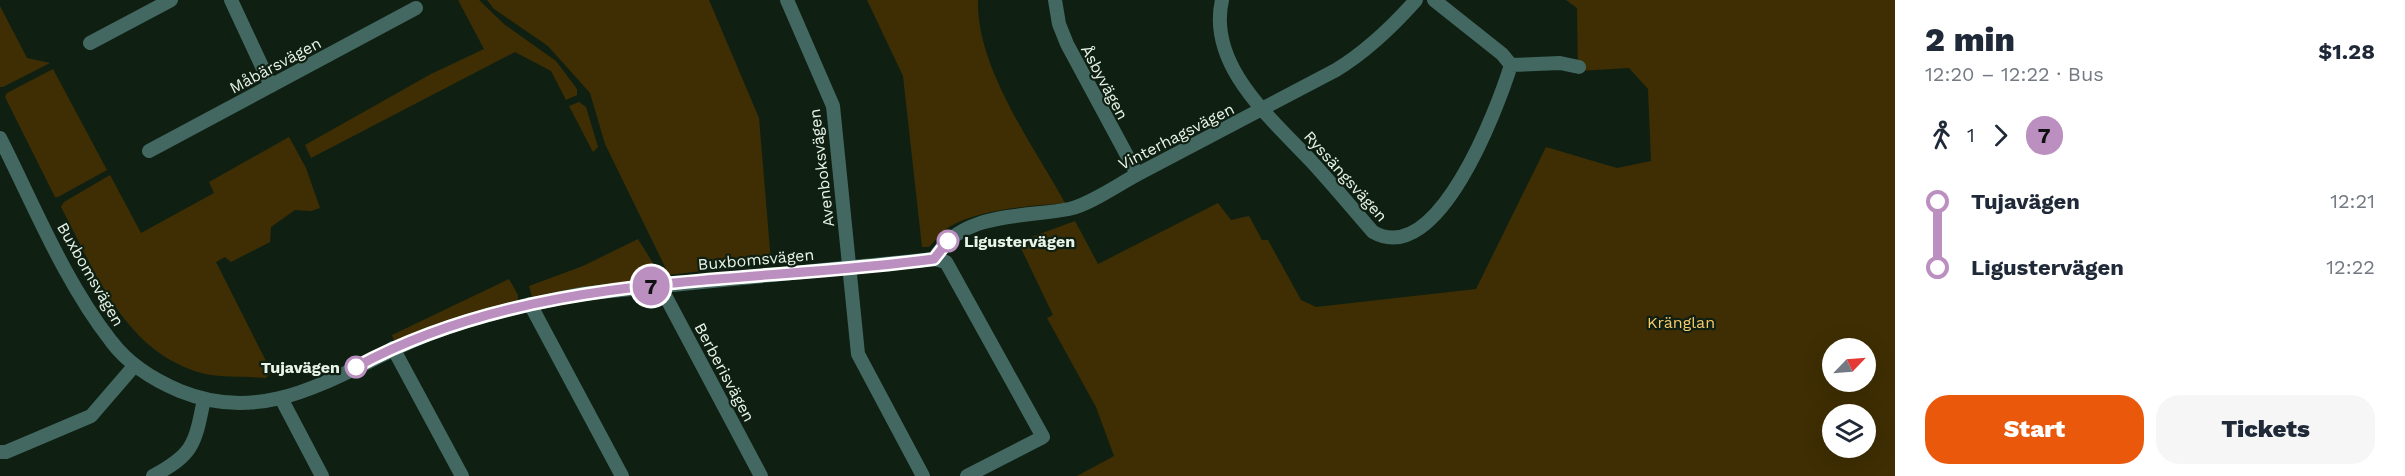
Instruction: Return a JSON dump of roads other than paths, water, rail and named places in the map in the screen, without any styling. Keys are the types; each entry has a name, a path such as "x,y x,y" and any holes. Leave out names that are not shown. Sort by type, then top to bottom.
{"street":[{"path":"90,43 171,0"},
{"path":"231,0 271,86"},
{"name":"Avenboksvägen","path":"787,0 833,106 849,268"},
{"name":"Åsbyvägen","path":"1055,0 1059,24 1067,44 1094,99 1137,174"},
{"name":"Ryssängsvägen","path":"1222,0 1217,19 1222,42 1237,75 1263,110 1373,232 1384,239 1397,238 1420,228 1449,199 1503,91 1511,65"},
{"name":"Vinterhagsvägen","path":"934,259 941,246 958,233 978,223 1021,214 1071,209 1263,110 1359,56 1416,0"},
{"path":"1434,0 1502,54 1511,65 1548,63 1580,67"},
{"name":"Måbärsvägen","path":"149,151 416,8"},
{"name":"Buxbomsvägen","path":"0,138 92,315 111,342 135,365 160,383 216,403 247,405 282,400 307,392 393,348 471,320 530,304 581,294 659,284 849,268"},
{"path":"923,476 858,354 849,268 934,259 946,262 1043,437 967,476"},
{"name":"Berberisvägen","path":"659,284 761,476"},
{"path":"530,304 622,476"},
{"path":"393,348 462,476"},
{"path":"0,452 6,452 91,416 135,365"},
{"path":"153,476 187,455 198,432 204,399"},
{"path":"282,400 322,476"}],"place":[{"name":"Ligustervägen","path":"948,241"},
{"name":"Tujavägen","path":"356,367"}],"park label":[{"name":"Kränglan","path":"1681,322"}]}
